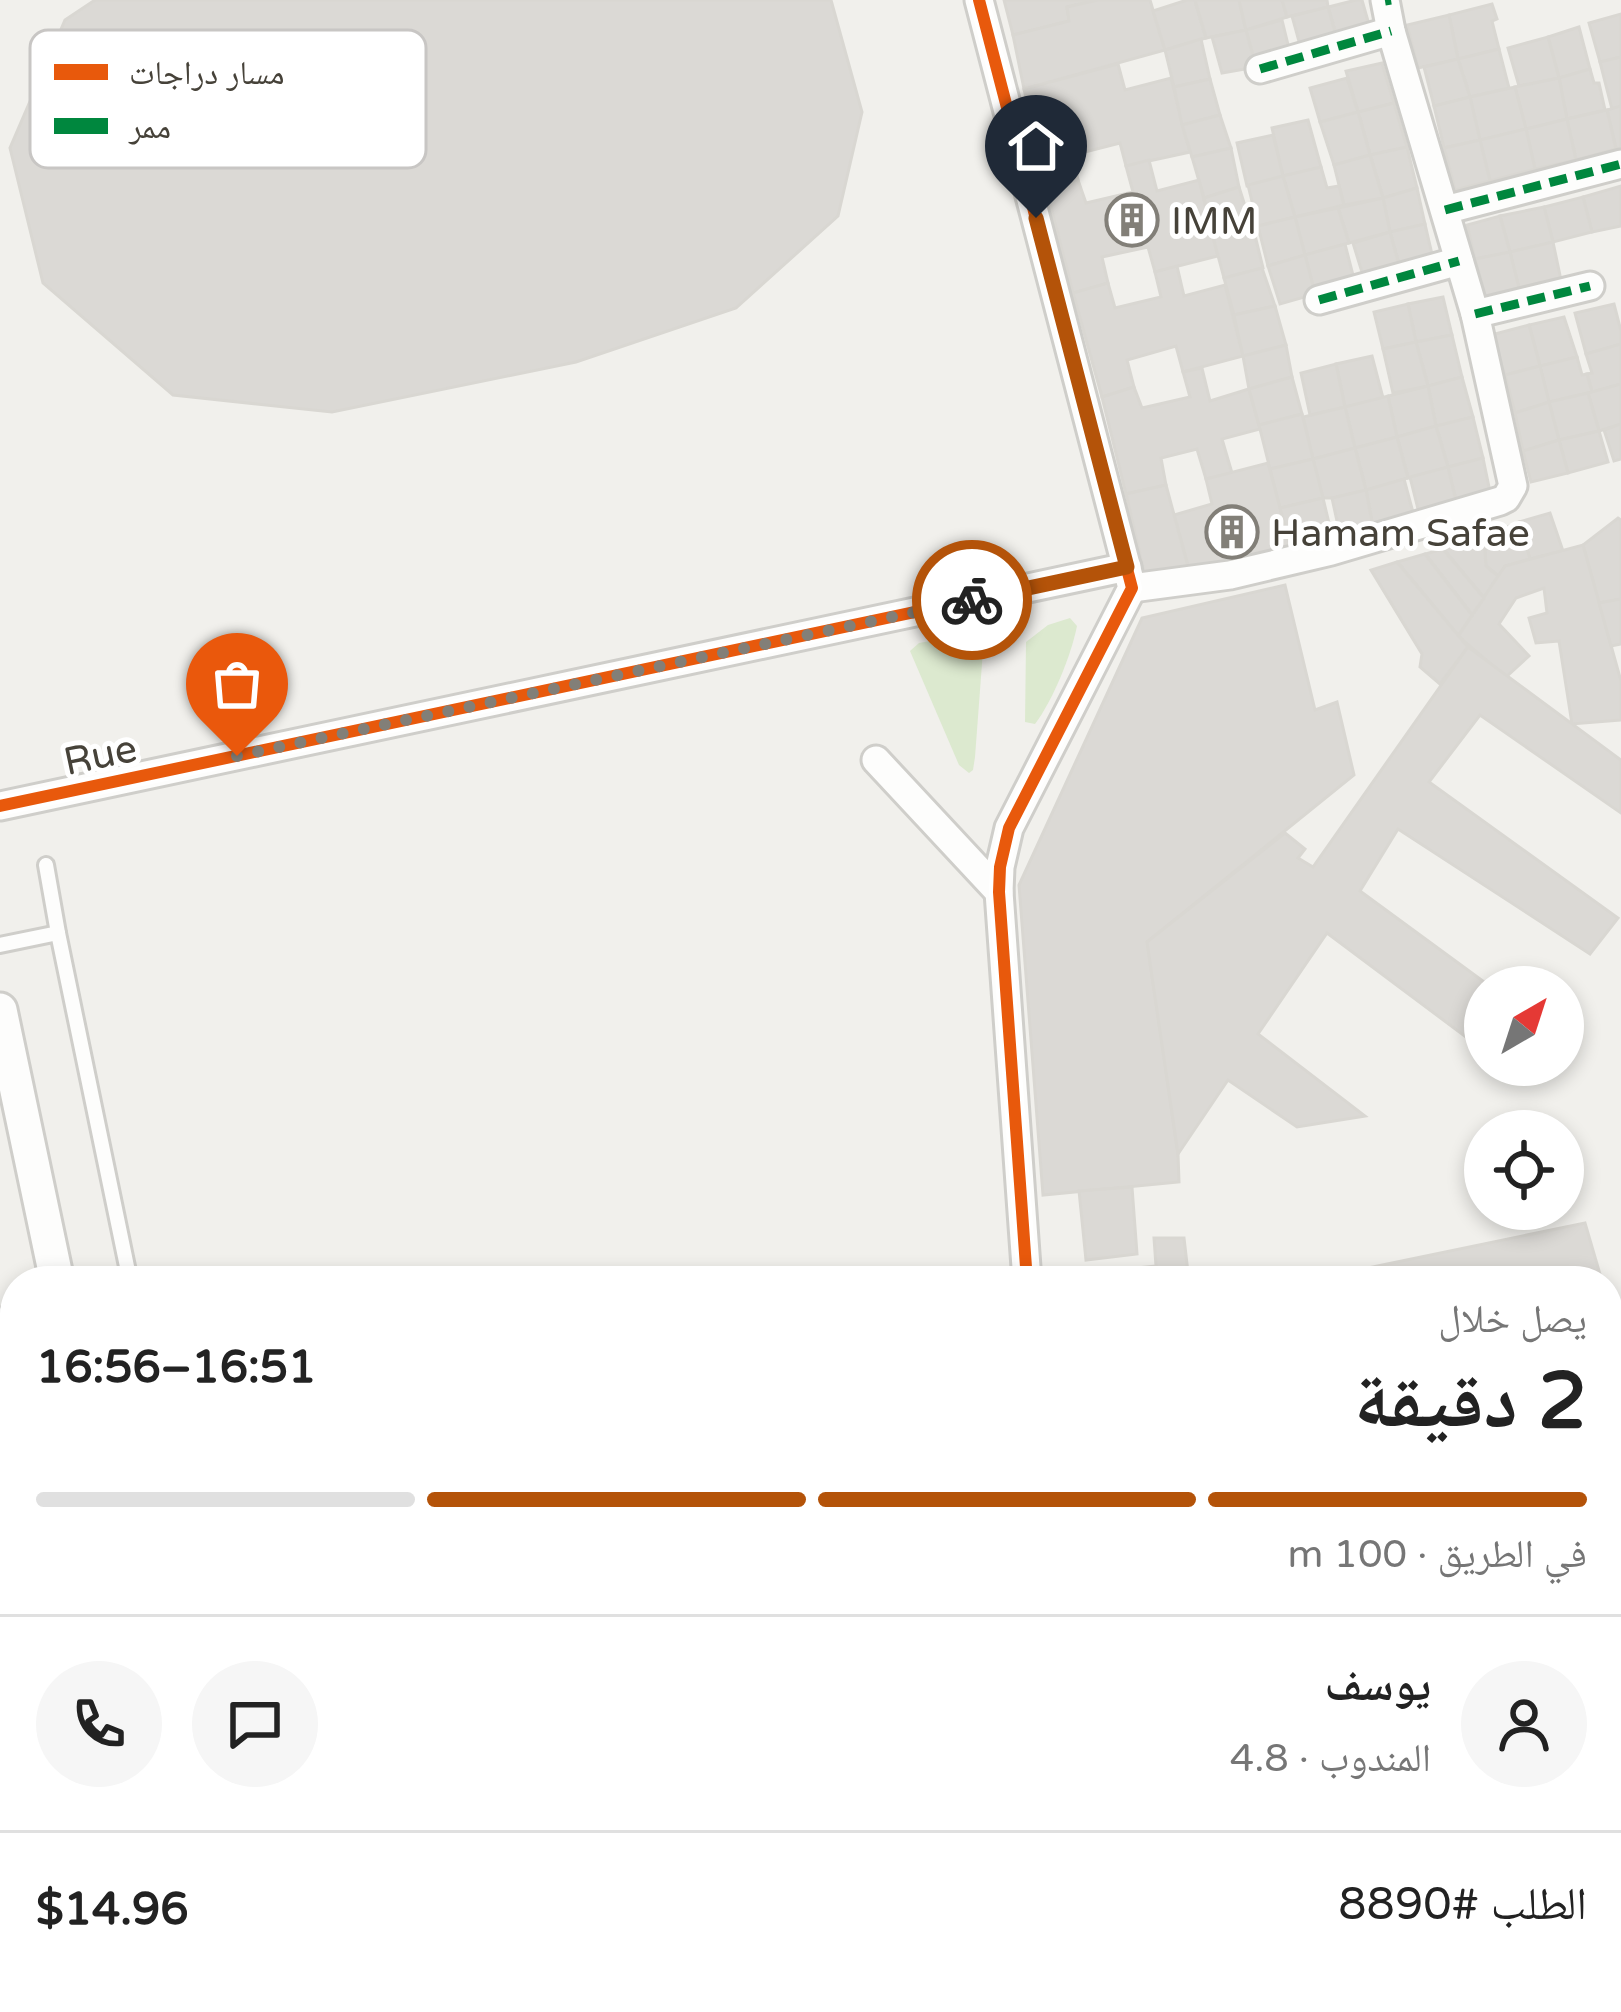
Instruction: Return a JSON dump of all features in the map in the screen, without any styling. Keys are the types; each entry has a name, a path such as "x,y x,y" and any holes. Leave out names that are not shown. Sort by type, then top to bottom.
{"street":[{"path":"979,0 1130,578 1009,827 1000,867 1027,1266"},
{"path":"1387,0 1391,32 1475,314 1590,286"},
{"path":"1260,69 1391,32"},
{"path":"1445,210 1621,164"},
{"path":"1318,300 1459,261"},
{"name":"Rue","path":"0,806 1130,578 1230,574 1331,551 1500,501 1513,486 1475,314"},
{"path":"876,760 1000,892"},
{"path":"0,1010 54,1266"}],"lane":[{"path":"46,865 127,1266"},
{"path":"0,945 58,933"}],"green space":[{"path":"1070,618 1077,626 1060,677 1035,724 1025,722 1026,642 1048,625"},
{"path":"975,633 984,637 975,757 969,773 959,765 910,651 919,643"}],"building":[{"path":"95,0 831,0 862,112 838,216 736,308 576,362 332,412 173,395 43,283 10,148 30,101 30,168 426,168 426,30 61,30 65,20"},
{"path":"1004,0 1098,0 1067,7 1069,21 1013,35"},
{"path":"1098,0 1150,0 1165,50 1024,89 1013,35 1069,21 1067,7"},
{"path":"1195,0 1206,38 1165,50 1153,11"},
{"path":"1195,0 1239,0 1246,30 1206,38"},
{"path":"1239,0 1282,0 1287,17 1246,30"},
{"path":"1282,0 1327,0 1328,7 1287,17"},
{"path":"1362,0 1372,35 1339,46 1328,7"},
{"path":"1492,4 1499,49 1458,59 1449,15"},
{"path":"1328,7 1339,46 1303,56 1292,16"},
{"path":"1621,14 1621,57 1600,62 1589,23"},
{"path":"1449,15 1458,59 1418,68 1407,25"},
{"path":"1282,20 1291,57 1256,67 1246,30"},
{"path":"1579,27 1590,69 1559,78 1548,37"},
{"path":"1246,30 1256,67 1222,73 1212,37"},
{"path":"1548,37 1559,78 1519,86 1508,48"},
{"path":"1201,39 1210,79 1174,87 1165,50"},
{"path":"1499,49 1509,88 1470,97 1458,59"},
{"path":"1621,57 1621,106 1612,109 1600,62"},
{"path":"1458,59 1470,97 1434,106 1424,67"},
{"path":"1382,63 1394,103 1358,112 1346,71"},
{"name":"IMM","path":"1118,64 1125,90 1171,78 1190,152 1126,166 1120,143 1073,155 1078,180 1046,188 1024,89"},
{"path":"1590,69 1594,83 1599,83 1605,110 1567,119 1559,78"},
{"path":"1347,78 1358,112 1320,122 1310,88"},
{"path":"1559,78 1567,119 1526,129 1515,87"},
{"path":"1210,79 1220,115 1182,125 1174,87"},
{"path":"1515,87 1526,129 1480,140 1470,97"},
{"path":"1470,97 1480,140 1444,148 1434,106"},
{"path":"1394,103 1407,147 1370,155 1358,112"},
{"path":"1621,106 1621,148 1616,149 1607,110"},
{"path":"1607,110 1616,149 1576,160 1567,119"},
{"path":"1358,112 1370,155 1334,165 1320,122"},
{"path":"1220,115 1231,148 1192,157 1182,125"},
{"path":"1567,119 1576,160 1535,169 1526,129"},
{"path":"1308,120 1321,167 1283,176 1272,128"},
{"path":"1526,129 1535,169 1490,181 1480,140"},
{"path":"1273,135 1283,176 1247,186 1237,143"},
{"path":"1480,140 1490,181 1455,190 1444,148"},
{"path":"1407,147 1417,188 1383,198 1370,155"},
{"path":"1231,148 1239,187 1204,198 1192,157"},
{"path":"1370,155 1383,198 1344,205 1334,165"},
{"name":"IMM","path":"1149,160 1157,191 1199,180 1218,256 1155,272 1148,247 1102,257 1108,283 1073,293 1046,188 1078,180 1086,203 1133,192 1126,166"},
{"path":"1321,167 1327,188 1339,186 1344,205 1295,217 1283,176"},
{"path":"1283,176 1295,217 1258,226 1248,185"},
{"path":"1621,186 1621,226 1592,232 1583,197"},
{"path":"1239,187 1245,206 1253,205 1258,226 1213,237 1204,198"},
{"path":"1417,188 1425,224 1390,232 1383,198"},
{"path":"1583,197 1592,232 1553,242 1544,207"},
{"path":"1383,198 1390,232 1349,243 1338,208"},
{"path":"1544,207 1553,242 1510,252 1500,216"},
{"path":"1338,208 1349,243 1305,255 1295,217"},
{"path":"1500,216 1510,252 1475,259 1467,225"},
{"path":"1295,217 1305,255 1268,266 1258,226"},
{"path":"1425,224 1434,263 1401,272 1390,232"},
{"path":"1253,227 1263,268 1224,278 1213,237"},
{"path":"1390,232 1401,272 1365,282 1353,243"},
{"path":"1553,242 1562,285 1520,292 1510,252"},
{"path":"1345,244 1355,283 1315,294 1305,255"},
{"path":"1510,252 1520,292 1486,299 1475,259"},
{"path":"1305,255 1315,294 1280,304 1268,266"},
{"name":"IMM","path":"1177,266 1184,296 1225,285 1243,356 1183,372 1176,346 1127,360 1134,387 1102,397 1073,293 1108,283 1115,308 1161,297 1155,272"},
{"path":"1262,268 1275,306 1234,315 1224,278"},
{"path":"1443,297 1452,335 1416,342 1408,304"},
{"path":"1408,304 1416,342 1383,349 1374,312"},
{"path":"1614,304 1621,344 1586,354 1575,313"},
{"path":"1275,306 1286,345 1243,356 1234,315"},
{"path":"1564,317 1577,357 1540,366 1529,325"},
{"path":"1529,325 1540,366 1505,375 1491,335"},
{"path":"1452,335 1462,377 1428,386 1416,342"},
{"path":"1416,342 1428,386 1393,393 1383,349"},
{"path":"1621,344 1621,384 1592,392 1586,354"},
{"path":"1286,345 1292,377 1249,389 1243,356"},
{"path":"1372,356 1383,398 1345,407 1336,364"},
{"path":"1577,357 1592,392 1549,402 1540,366"},
{"path":"1336,364 1345,407 1310,415 1301,373"},
{"path":"1540,366 1549,402 1515,413 1505,375"},
{"path":"1202,368 1210,401 1249,389 1260,429 1222,439 1232,473 1206,479 1197,449 1161,458 1166,485 1126,494 1102,397 1134,387 1142,408 1190,397 1183,372"},
{"path":"1292,377 1302,414 1259,425 1249,389"},
{"path":"1462,377 1473,417 1436,426 1428,386"},
{"path":"1621,384 1621,424 1599,431 1588,393"},
{"path":"1428,386 1436,426 1397,437 1388,396"},
{"path":"1588,393 1599,431 1559,440 1549,402"},
{"path":"1388,396 1397,437 1355,448 1345,407"},
{"path":"1549,402 1559,440 1523,451 1515,413"},
{"path":"1345,407 1355,448 1313,459 1303,417"},
{"path":"1302,414 1313,459 1270,469 1259,425"},
{"path":"1473,417 1483,458 1448,467 1436,426"},
{"path":"1621,424 1621,459 1614,461 1604,430"},
{"path":"1436,426 1448,467 1408,478 1397,437"},
{"path":"1599,431 1608,462 1568,473 1559,440"},
{"path":"1397,437 1408,478 1366,490 1355,448"},
{"path":"1559,440 1568,473 1531,482 1523,451"},
{"path":"1355,448 1366,490 1323,498 1313,459"},
{"path":"1483,458 1490,492 1456,501 1448,467"},
{"path":"1313,459 1323,498 1280,508 1270,469"},
{"name":"Hamam Safae","path":"1268,463 1291,549 1189,570 1174,515 1212,504 1206,479"},
{"path":"1448,467 1456,501 1419,513 1410,477"},
{"path":"1404,479 1414,516 1373,527 1366,490"},
{"path":"1166,485 1189,570 1146,581 1126,494"},
{"path":"1366,490 1373,527 1340,535 1332,498"},
{"path":"1323,498 1333,540 1291,549 1280,508"},
{"path":"1550,513 1563,551 1530,559 1519,522"},
{"path":"1618,518 1621,599 1599,603 1583,545"},
{"path":"1519,522 1530,559 1505,566 1498,576 1486,566 1484,537"},
{"path":"1484,537 1486,566 1498,576 1484,598 1443,549"},
{"path":"1583,545 1621,681 1621,720 1572,724 1559,641 1536,643 1529,618 1547,613 1544,588 1516,598 1499,624 1529,656 1506,677 1458,636 1505,566"},
{"path":"1443,549 1484,598 1472,615 1425,554"},
{"path":"1425,554 1472,615 1458,636 1397,562"},
{"path":"1397,562 1468,647 1440,684 1420,667 1422,654 1371,570"},
{"path":"1285,585 1315,710 1337,702 1354,775 1147,942 1179,1182 1043,1195 1019,885 1142,618"},
{"path":"1621,599 1621,644 1611,646 1599,603"},
{"path":"1468,647 1621,760 1621,813 1480,715 1429,782 1618,918 1590,954 1398,829 1360,891 1464,967 1464,1036 1327,933 1258,1034 1365,1116 1297,1127 1228,1080 1178,1154 1147,942 1285,833 1305,849 1298,858 1313,867"},
{"path":"1132,1187 1137,1254 1086,1260 1079,1191"},
{"path":"1585,1223 1598,1266 1377,1266 1551,1230 1584,1230"},
{"path":"1154,1238 1184,1238 1187,1266 1156,1266"}],"marked path":[{"path":"1385,1 1391,0"},
{"path":"1260,69 1391,31"},
{"path":"1445,210 1621,164"},
{"path":"1319,300 1459,261"},
{"path":"1475,314 1590,286"}],"cycle path":[{"path":"979,0 1132,588 1009,828 1000,867 1026,1266"},
{"path":"0,806 1127,567"}],"way so far":[{"path":"237,756 972,600"}],"place":[{"name":"IMM","path":"1132,220"},
{"name":"Hamam Safae","path":"1232,532"}],"route":[{"path":"972,600 1127,567 1036,218"}]}
